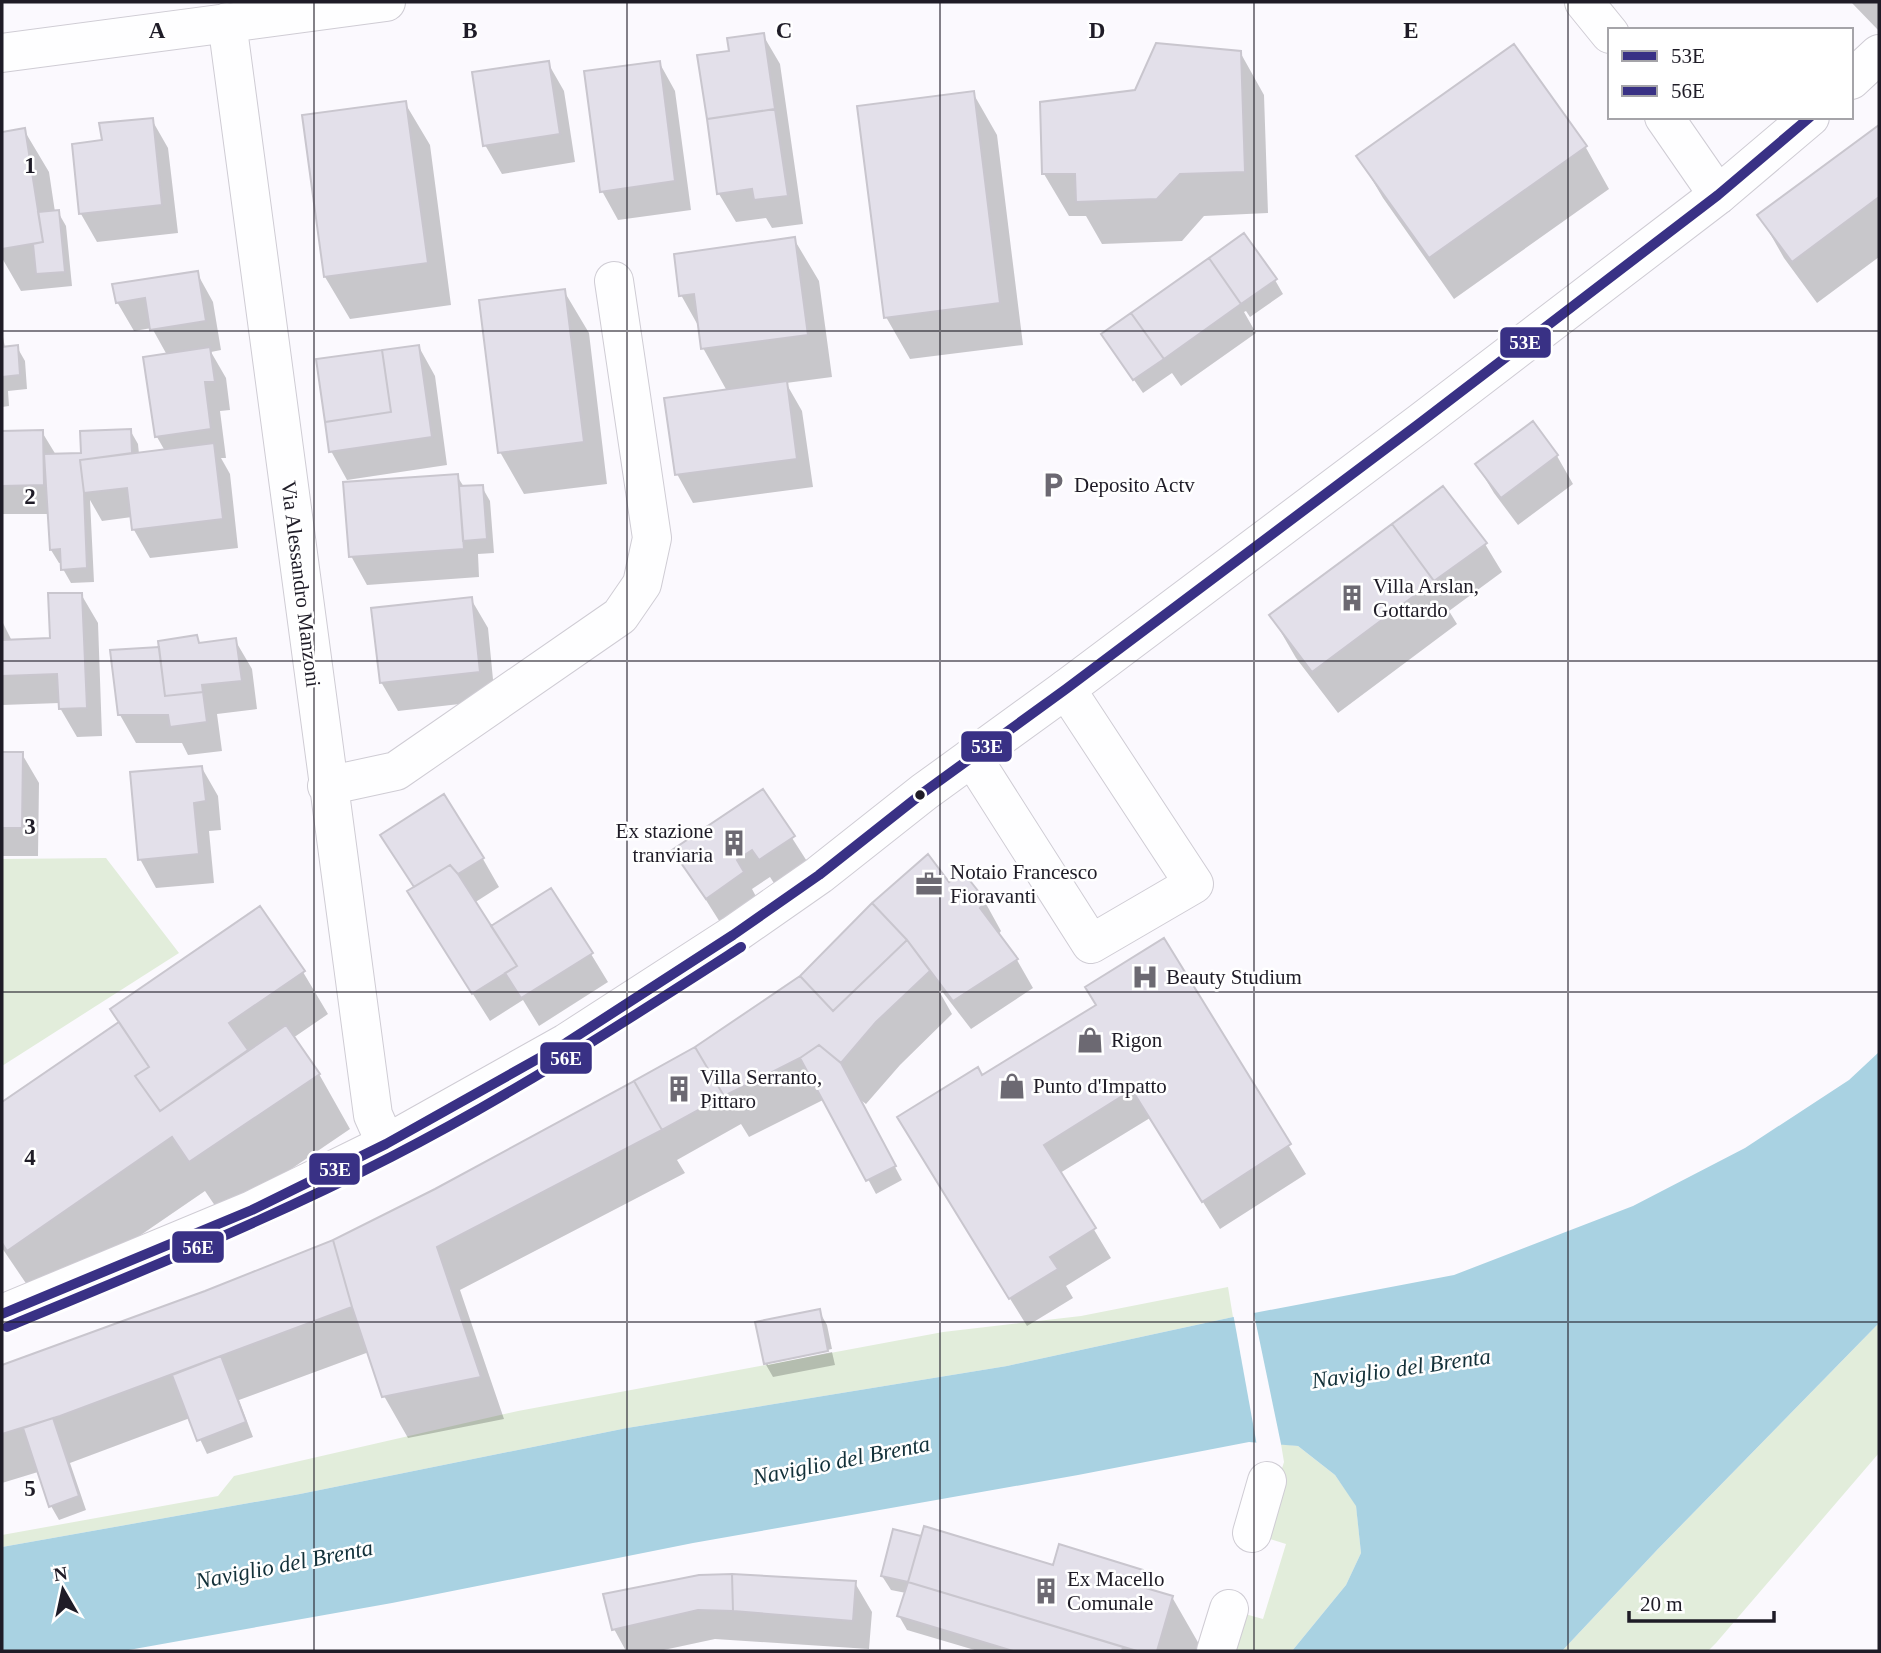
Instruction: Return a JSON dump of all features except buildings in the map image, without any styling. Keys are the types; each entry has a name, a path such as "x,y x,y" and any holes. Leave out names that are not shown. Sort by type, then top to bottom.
{"street":[{"path":"2,53 386,2"},
{"path":"1584,2 1608,31"},
{"name":"Via Alessandro Manzoni","path":"226,22 373,1115 386,1144"},
{"path":"1853,78 1879,54"},
{"path":"1665,119 1718,195"},
{"path":"2,1314 252,1210 386,1144 566,1043 733,935 819,874 1410,432 1718,195 1808,119"},
{"path":"327,786 396,771 620,616 642,584 652,538 614,281"},
{"path":"972,757 1091,944 1194,884 1066,689"},
{"path":"1252,1533 1267,1481"},
{"path":"1216,1651 1229,1609"}],"green space":[{"path":"106,858 179,953 2,1066 2,859"},
{"path":"1228,1287 1233,1317 1007,1366 627,1428 300,1494 2,1547 2,1535 218,1496 234,1476 518,1411 943,1332 1081,1316"},
{"path":"1879,1323 1879,1453 1716,1643 1708,1651 1562,1651 1657,1550"},
{"path":"1281,1444 1298,1446 1335,1475 1356,1505 1361,1553 1346,1585 1292,1651 1229,1651 1245,1614 1263,1619 1286,1544 1261,1536 1284,1462"}],"water":[{"name":"Naviglio del Brenta","path":"1879,1052 1879,1323 1562,1651 1292,1651 1346,1585 1361,1553 1356,1506 1335,1475 1298,1446 1249,1442 693,1543 392,1603 123,1651 2,1651 2,1547 300,1494 627,1428 1007,1366 1233,1317 1454,1275 1633,1206 1745,1148 1849,1080"}],"pier":[{"path":"1253,1309 1281,1448 1257,1446 1233,1313"}],"transit line":[{"name":"53E","path":"2,1314 252,1210 386,1144 566,1043 733,935 819,875 924,792 1066,689 1420,423 1718,195 1808,119"},
{"name":"56E","path":"7,1327 249,1225 391,1157 525,1083 741,947"}],"place":[{"name":"Deposito Actv","path":"1053,485"},
{"name":"Villa Arslan, Gottardo","path":"1352,598"},
{"name":"Ex stazione tranviaria","path":"734,843"},
{"name":"Notaio Francesco Fioravanti","path":"929,884"},
{"name":"Beauty Studium","path":"1145,977"},
{"name":"Rigon","path":"1090,1040"},
{"name":"Punto d'Impatto","path":"1012,1086"},
{"name":"Villa Serranto, Pittaro","path":"679,1089"},
{"name":"Ex Macello Comunale","path":"1046,1591"}]}
